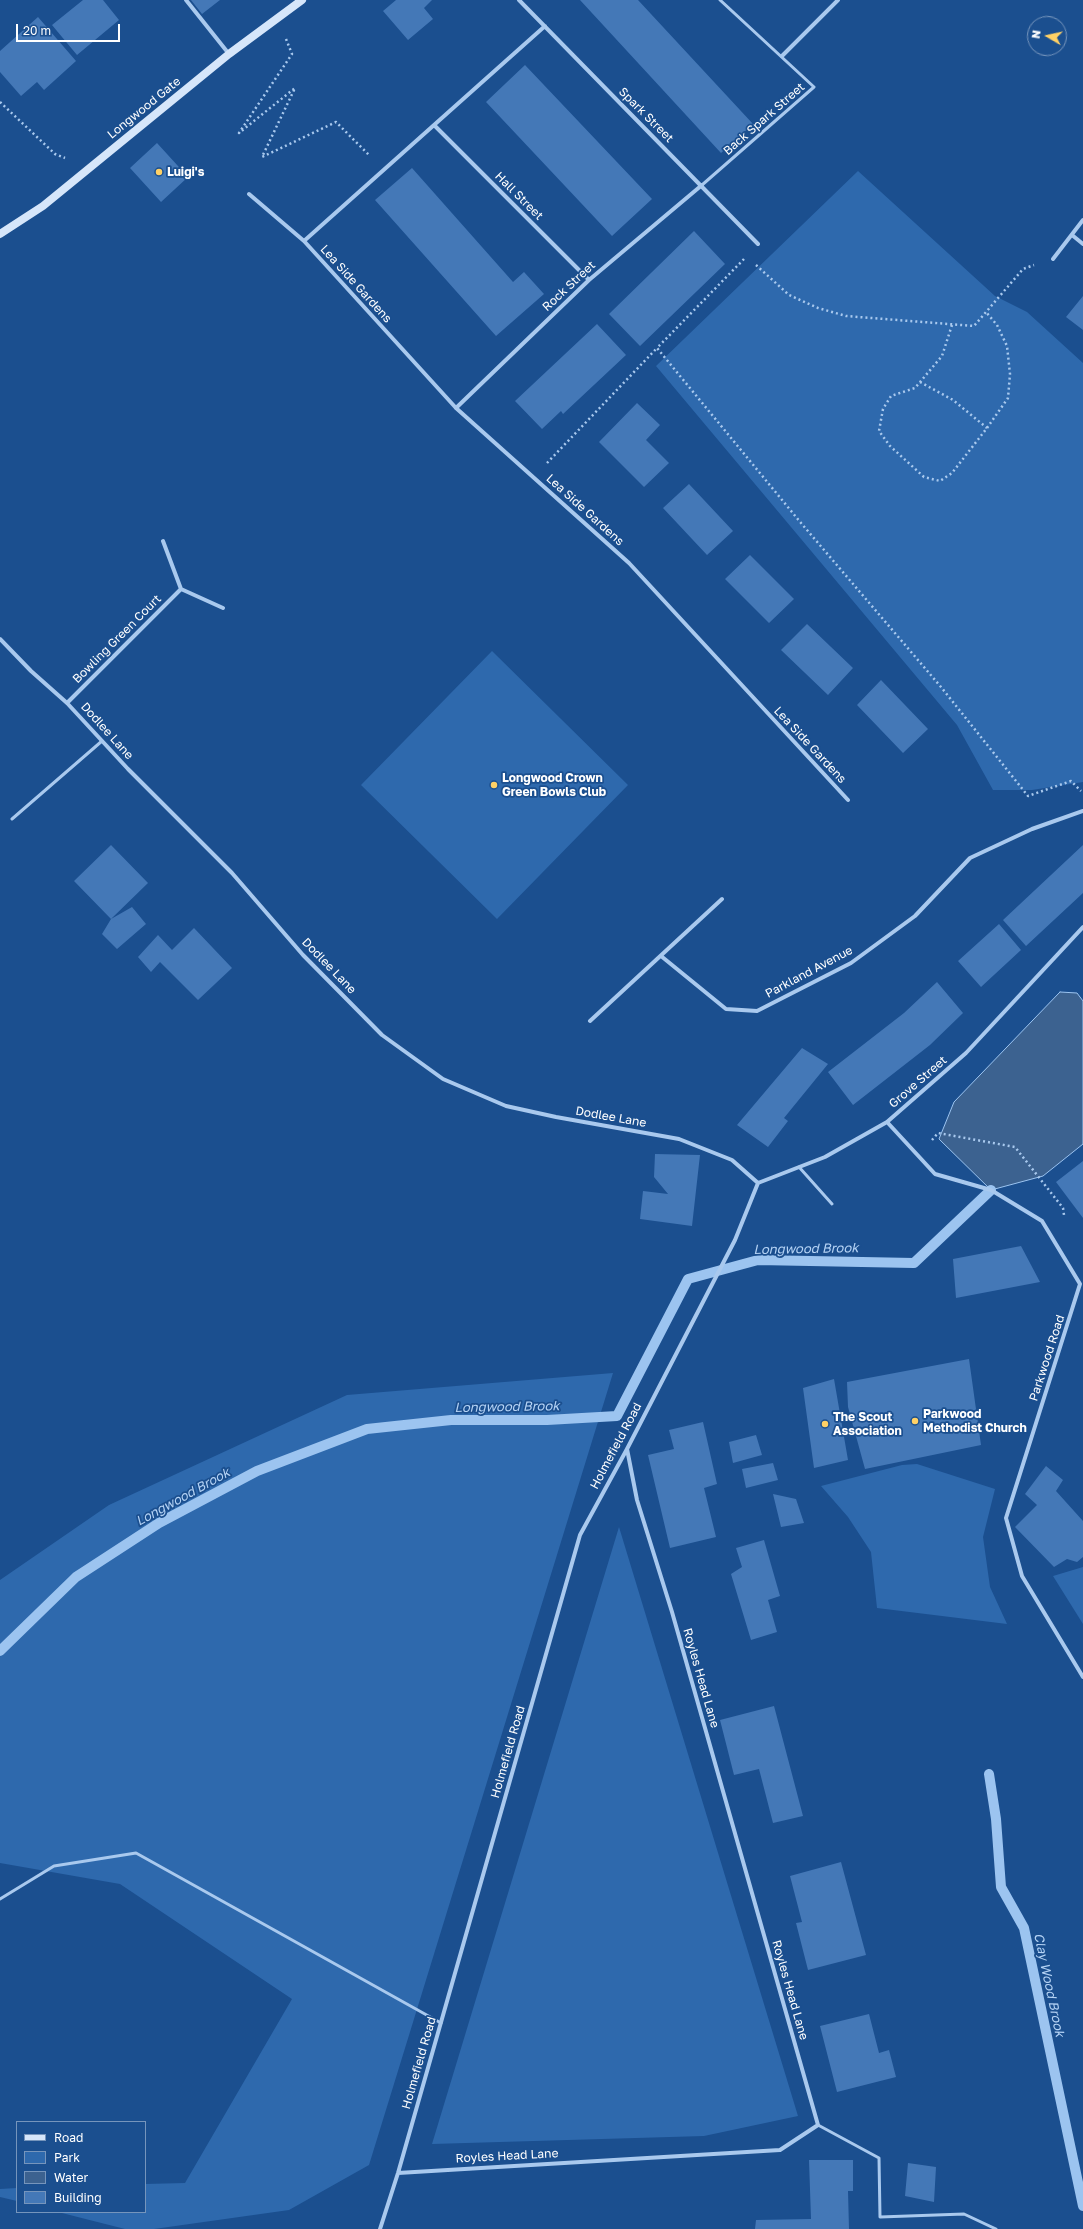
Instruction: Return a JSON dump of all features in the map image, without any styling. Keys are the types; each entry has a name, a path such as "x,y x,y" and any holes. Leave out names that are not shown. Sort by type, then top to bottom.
{"street":[{"path":"186,0 229,54"},
{"name":"Longwood Gate","path":"0,234 43,206 229,54 302,0"},
{"name":"Spark Street","path":"519,0 702,185 758,244"},
{"path":"782,56 838,0"},
{"name":"Lea Side Gardens","path":"304,241 435,126 545,26"},
{"name":"Hall Street","path":"435,126 588,280"},
{"name":"Rock Street","path":"456,408 588,280 702,185"},
{"name":"Lea Side Gardens","path":"249,194 304,241 456,408 629,563 848,800"},
{"path":"1053,259 1083,220"},
{"path":"1072,235 1083,244"},
{"path":"163,541 181,589 223,608"},
{"name":"Bowling Green Court","path":"67,702 181,589"},
{"name":"Dodlee Lane","path":"0,639 31,671 67,702 128,770 232,873 303,956 382,1035 443,1079 506,1106 556,1117 679,1139 732,1160 758,1183"},
{"name":"Parkland Avenue","path":"661,956 726,1009 757,1011 851,963 915,916 970,858 1032,829 1083,811"},
{"path":"590,1021 722,899"},
{"name":"Grove Street","path":"758,1183 825,1157 887,1122 966,1053 1083,927"},
{"name":"Parkwood Road","path":"887,1122 935,1174 991,1190 1042,1221 1082,1284 1006,1518 1022,1576 1083,1677"},
{"name":"Holmefield Road","path":"380,2229 398,2173 580,1534 627,1449 735,1240 758,1183"},
{"name":"Royles Head Lane","path":"398,2173 780,2150 818,2125 672,1612 637,1500 627,1449"}],"lane":[{"name":"Back Spark Street","path":"702,185 814,87 720,0"},
{"path":"12,820 102,741"},
{"path":"799,1167 832,1204"},
{"path":"0,1899 54,1866 136,1853 441,2023"},
{"path":"818,2125 879,2158 880,2217 964,2214 996,2229"}],"path":[{"path":"277,19 292,54 239,133 295,88 262,156 336,122 384,170"},
{"path":"0,102 55,154 89,168"},
{"path":"533,476 758,244"},
{"path":"747,256 789,295 818,308 846,316 974,326 1023,269 1053,259"},
{"path":"952,325 942,356 915,388 891,396 883,409 879,431 890,446 924,477 940,481 952,473 1008,398 1010,374 1007,346 997,325 986,312"},
{"path":"657,348 801,523 940,687 1028,796 1071,781 1083,792"},
{"path":"920,382 953,400 987,428"},
{"path":"918,1156 938,1133 1015,1147 1063,1208 1067,1236 1063,1255"}],"green space":[{"path":"858,171 995,296 1027,312 1083,363 1083,782 1032,790 993,790 957,725 656,366"},
{"name":"Longwood Crown Green Bowls Club","path":"492,651 628,785 497,919 361,785"},
{"path":"613,1373 369,2165 289,2210 154,2229 125,2229 62,2213 146,2213 146,2184 185,2183 292,1999 120,1884 0,1863 0,1580 109,1505 347,1395"},
{"path":"917,1464 995,1489 983,1537 990,1587 1007,1624 877,1608 871,1552 848,1517 821,1486 902,1465"},
{"path":"619,1527 798,2116 704,2136 432,2144"},
{"path":"1083,1567 1083,1624 1053,1576"},
{"path":"16,2188 16,2201 0,2197 0,2189"}],"water":[{"path":"1060,992 1077,993 1083,1001 1083,1144 1043,1176 991,1190 939,1139 954,1102"}],"building":[{"path":"83,0 103,0 119,20 77,55 52,25"},
{"path":"191,0 220,0 202,14"},
{"path":"396,0 432,0 424,8 433,19 408,40 383,11"},
{"path":"580,0 638,0 753,124 721,153"},
{"path":"38,17 76,61 44,90 37,82 21,96 0,72 0,51"},
{"path":"525,65 652,199 612,236 486,102"},
{"name":"Luigi's","path":"157,143 188,177 161,202 130,168"},
{"path":"412,168 513,282 524,272 544,294 496,336 375,200"},
{"path":"694,231 725,264 640,346 609,314"},
{"path":"1083,296 1083,330 1066,317"},
{"path":"597,324 626,355 563,414 561,411 542,429 515,401"},
{"path":"637,403 660,425 646,440 669,463 644,487 599,442"},
{"path":"689,484 733,531 707,555 663,508"},
{"path":"750,555 794,599 769,623 725,579"},
{"path":"807,624 853,668 828,695 781,650"},
{"path":"881,680 928,729 903,753 857,705"},
{"path":"111,845 148,883 111,919 74,881"},
{"path":"1083,845 1083,893 1026,946 1003,920"},
{"path":"132,907 146,924 117,949 102,934 111,919"},
{"path":"999,924 1021,950 981,987 958,961"},
{"path":"194,928 232,968 198,1000 160,962 151,972 138,957 158,935 172,950"},
{"path":"937,982 963,1013 930,1045 853,1105 828,1072 904,1013"},
{"path":"802,1048 828,1064 784,1118 788,1121 768,1147 737,1125"},
{"path":"655,1154 700,1155 692,1226 640,1219 643,1191 668,1194 654,1177"},
{"path":"1083,1161 1083,1218 1056,1182"},
{"path":"1021,1246 1040,1282 956,1298 953,1259"},
{"name":"Parkwood Methodist Church","path":"969,1359 981,1445 865,1469 848,1407 847,1382"},
{"name":"The Scout Association","path":"834,1379 848,1460 814,1468 803,1388"},
{"path":"703,1422 717,1484 704,1488 716,1537 670,1548 648,1455 674,1449 669,1430"},
{"path":"756,1435 762,1455 733,1463 729,1442"},
{"path":"773,1463 778,1480 746,1488 742,1469"},
{"path":"1046,1466 1063,1480 1056,1491 1083,1521 1083,1557 1077,1562 1067,1559 1054,1567 1015,1527 1037,1505 1025,1494"},
{"path":"773,1494 796,1499 804,1523 781,1527"},
{"path":"764,1540 780,1596 768,1600 777,1632 751,1640 731,1574 742,1567 736,1548"},
{"path":"774,1706 803,1816 773,1823 759,1769 734,1775 720,1720"},
{"path":"841,1862 866,1955 808,1970 796,1923 802,1922 790,1876"},
{"path":"869,2014 879,2053 889,2050 896,2077 837,2092 820,2026"},
{"path":"809,2160 853,2160 853,2191 848,2191 849,2229 755,2229 756,2220 811,2219"},
{"path":"908,2163 936,2167 934,2202 905,2196"}],"waterway":[{"name":"Longwood Brook","path":"0,1651 76,1577 159,1523 257,1471 367,1429 451,1420 547,1420 617,1416 688,1279 758,1260 914,1263 991,1190"},
{"name":"Clay Wood Brook","path":"989,1774 996,1819 1001,1887 1024,1928 1083,2206"}],"place":[{"name":"Luigi's","path":"159,172"},
{"name":"Longwood Crown Green Bowls Club","path":"494,785"},
{"name":"Parkwood Methodist Church","path":"915,1421"},
{"name":"The Scout Association","path":"825,1424"}]}
